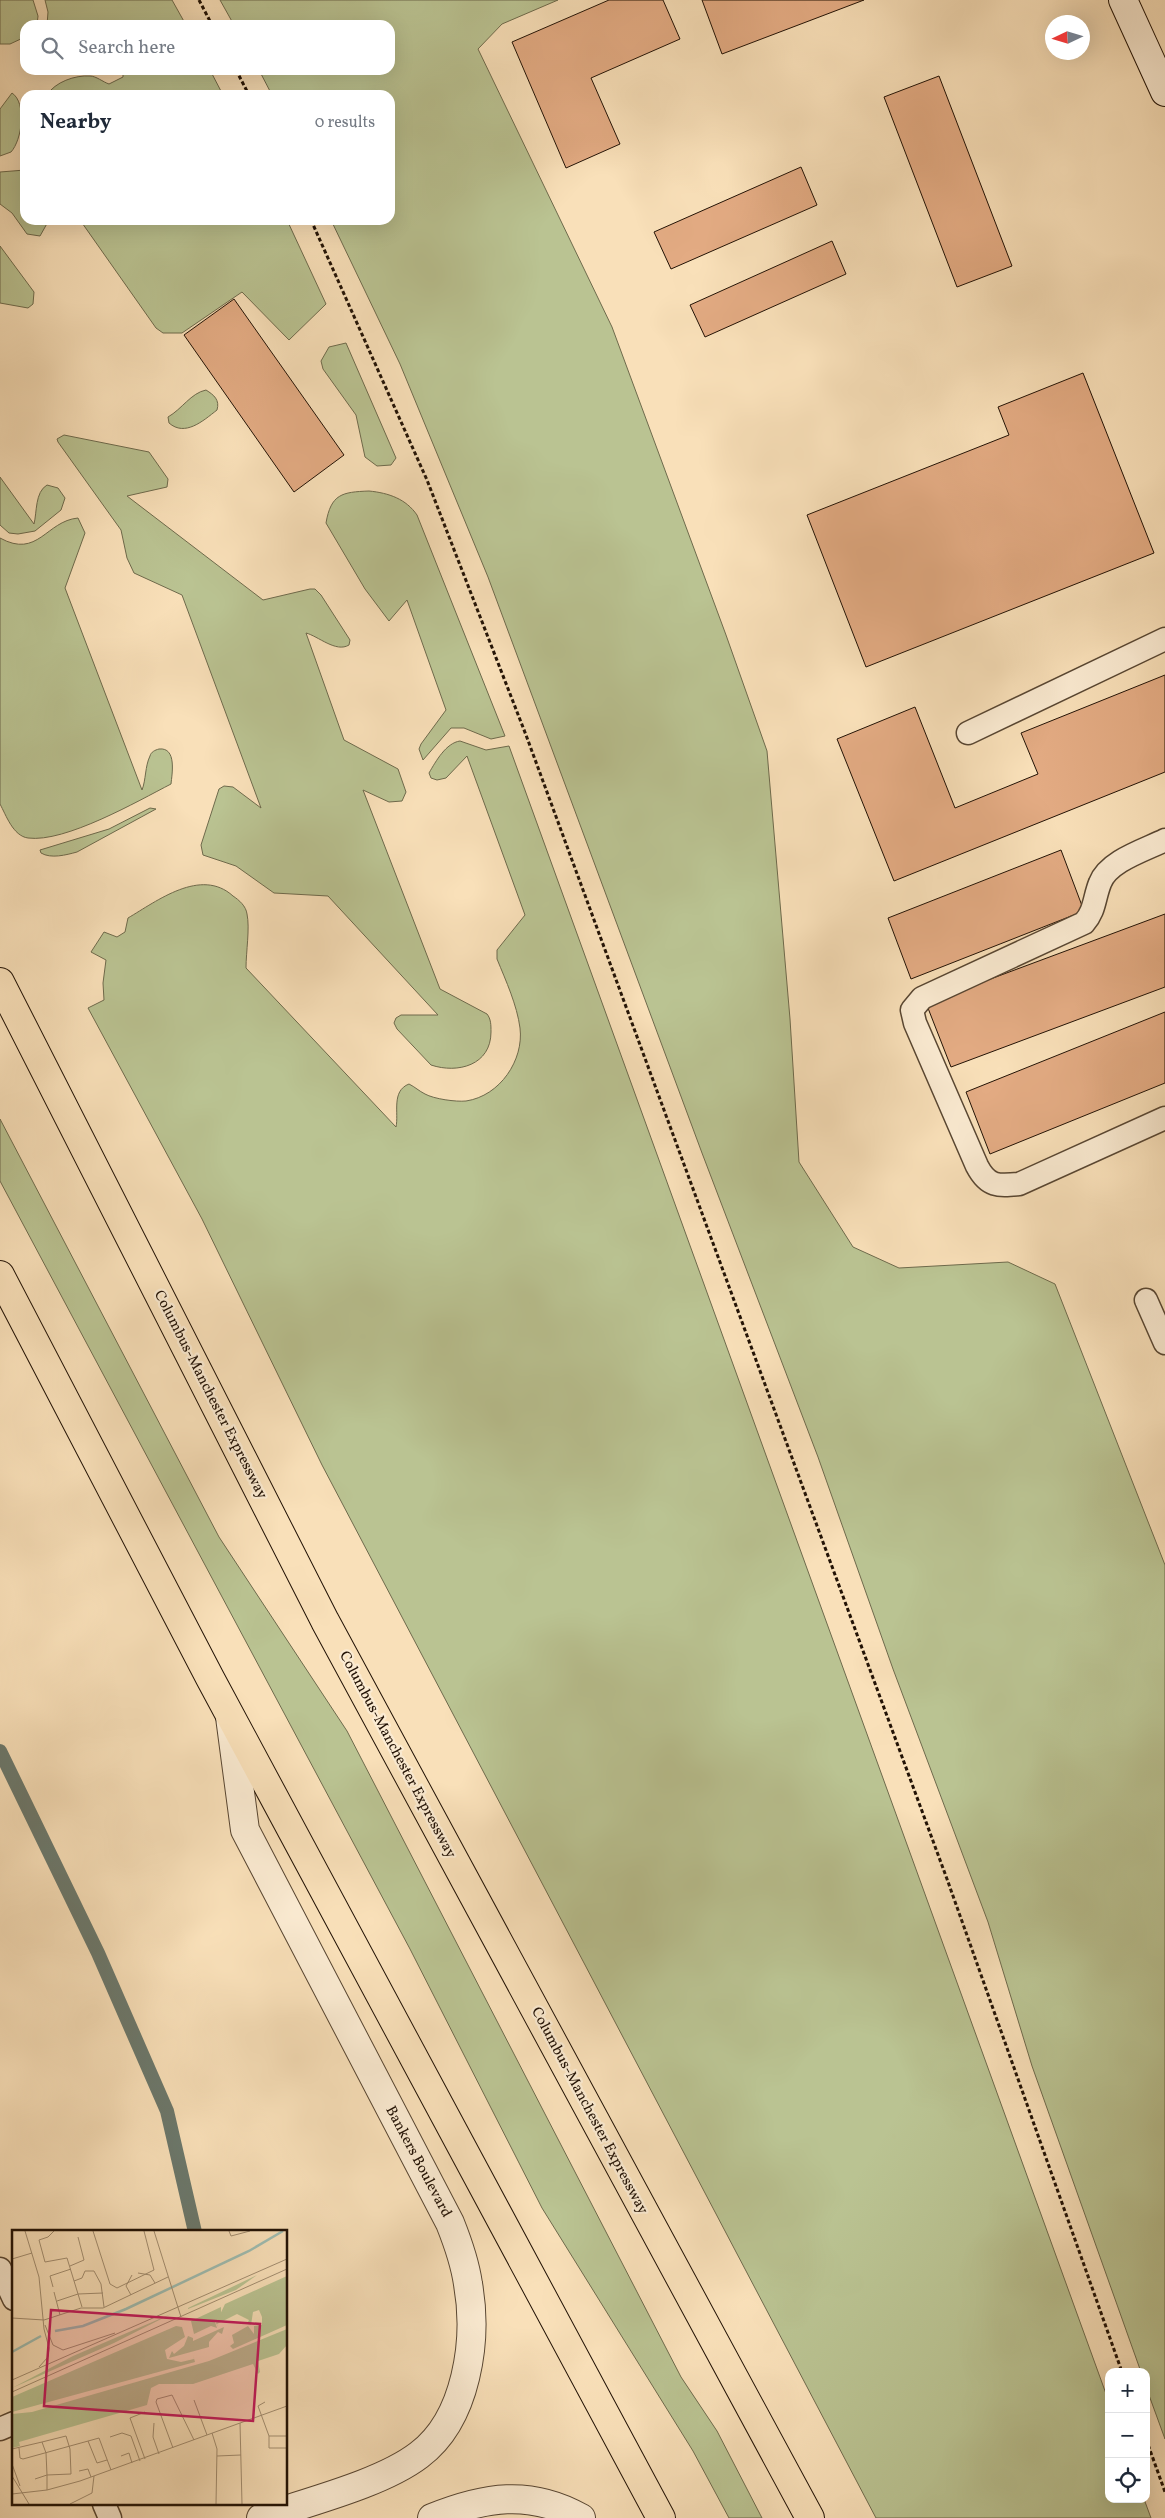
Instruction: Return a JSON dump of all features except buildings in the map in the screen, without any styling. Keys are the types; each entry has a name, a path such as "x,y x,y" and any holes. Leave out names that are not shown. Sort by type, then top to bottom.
{"highway":[{"name":"Columbus-Manchester Expressway","path":"0,982 324,1621 810,2518"},
{"path":"0,1275 230,1716 661,2518"}],"street":[{"path":"1123,0 1165,92"},
{"name":"Bankers Boulevard","path":"230,1716 245,1830 450,2223 461,2252 468,2286 471,2342 464,2384 452,2413 436,2440 418,2456 377,2478 261,2518"},
{"path":"432,2518 465,2505 504,2498 539,2502 568,2511 581,2518"}],"lane":[{"path":"968,733 1165,639"},
{"path":"1165,840 1115,865 1100,881 1092,914 1084,923 922,998 912,1010 915,1023 984,1179 999,1186 1019,1184 1165,1118"},
{"path":"1146,1300 1165,1343"},
{"path":"0,2269 12,2295"},
{"path":"0,2429 12,2424"},
{"path":"105,2506 110,2518"}],"path":[{"path":"199,0 209,20"},
{"path":"239,75 246,90"},
{"path":"313,225 427,480 526,735 944,1870 1121,2368"},
{"path":"1150,2450 1165,2492"}],"green space":[{"path":"0,0 33,0 38,20 20,20 20,39 10,44 0,44"},
{"path":"45,0 172,0 183,20 47,20 48,12"},
{"path":"220,0 558,0 502,24 478,49 612,327 767,751 790,1019 799,1162 853,1247 899,1268 1008,1262 1055,1284 1165,1565 1165,2439 1150,2398 1150,2368 1140,2368 1032,2066 988,1922 893,1669 818,1457 702,1153 488,577 400,364 333,225 395,225 395,90 269,90 262,75 395,75 395,20 231,20"},
{"path":"123,75 213,75 220,90 51,90 66,80 78,77 92,76 109,84 123,77"},
{"path":"12,93 20,105 20,131 18,139 11,152 0,156 0,109"},
{"path":"20,170 20,224 12,213 0,204 0,172"},
{"path":"21,225 46,225 40,236 27,234"},
{"path":"84,225 289,225 326,304 289,340 242,292 182,333 163,333 156,328"},
{"path":"0,246 34,292 33,304 28,308 0,303"},
{"path":"346,343 396,458 391,465 377,466 365,457 356,415 323,369 321,361 329,347"},
{"path":"206,390 216,398 218,403 217,410 200,423 188,428 175,427 169,423 168,417 196,394"},
{"path":"64,435 149,452 168,479 167,487 127,496 263,600 310,589 315,589 321,595 350,640 349,645 344,647 333,646 306,633 344,740 398,769 406,792 402,801 389,802 363,790 440,989 487,1014 491,1022 490,1043 479,1059 462,1067 441,1068 431,1065 397,1029 394,1023 396,1018 401,1015 438,1015 328,896 274,893 236,866 203,855 201,845 219,789 224,786 233,787 261,808 182,595 134,573 127,558 121,530 58,442 57,439"},
{"path":"0,477 34,524 38,497 47,485 58,488 65,498 61,510 35,531 18,534 9,533 0,525"},
{"path":"369,491 383,493 402,501 413,509 417,515 505,736 491,739 464,728 451,728 423,760 419,749 421,744 446,710 407,600 389,621 365,589 326,523 331,506 339,497 352,492"},
{"path":"78,518 85,533 65,588 142,790 147,764 153,751 159,749 169,752 171,757 171,784 81,828 43,838 28,838 14,829 0,804 0,538 13,543 24,544 33,542 58,525"},
{"path":"460,741 486,750 509,746 1105,2391 1105,2503 1145,2503 1151,2518 876,2518 322,1465 202,1219 88,1008 104,1000 103,983 106,960 91,952 104,932 117,937 125,932 128,918 152,903 179,890 207,885 220,888 238,899 245,908 248,926 246,968 396,1127 398,1097 403,1087 409,1084 429,1096 451,1101 466,1101 478,1098 489,1092 499,1084 514,1064 520,1040 520,1028 516,1011 497,959 497,950 525,915 467,756 446,778 437,780 431,778 429,773 438,758 455,742"},
{"path":"150,808 156,809 77,852 54,856 41,853 40,850 109,829"},
{"path":"0,1119 219,1537 347,1731 681,2377 717,2431 762,2518 729,2518 693,2451 542,2208 410,1949 0,1181"}],"waterway":[{"path":"0,1751 98,1953 167,2111 195,2230"}]}
